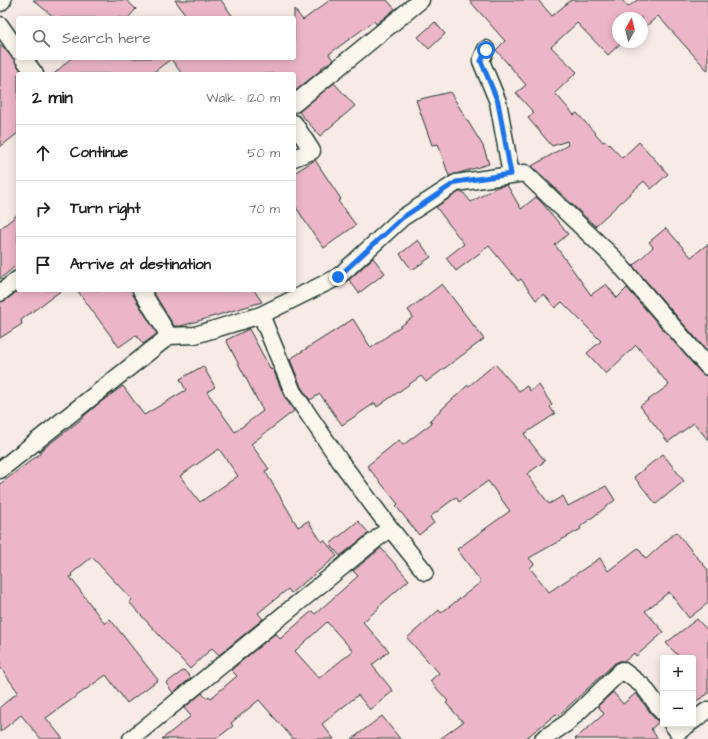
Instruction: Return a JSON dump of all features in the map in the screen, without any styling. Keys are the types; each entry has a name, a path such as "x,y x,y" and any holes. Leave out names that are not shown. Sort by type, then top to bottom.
{"street":[{"path":"0,3 3,0"},
{"path":"296,102 421,0"},
{"path":"0,25 16,48"},
{"path":"486,50 481,61 498,102 511,174"},
{"path":"24,60 34,72"},
{"path":"296,126 312,152 296,157"},
{"path":"0,470 169,336 195,335 262,315 338,277 402,218 456,182 525,173 613,257 708,367"},
{"path":"0,293 16,281"},
{"path":"142,292 169,336"},
{"path":"262,315 293,392 340,461 390,528 426,572"},
{"path":"131,739 390,528"},
{"path":"543,739 567,723 622,670 643,686 660,709"},
{"path":"696,719 708,710"},
{"path":"674,727 678,732 684,727"}],"building":[{"path":"33,0 126,0 136,9 130,16 53,16"},
{"path":"175,0 221,0 233,16 187,16"},
{"path":"330,0 387,0 395,9 376,24 374,21 329,54 333,60 321,68 322,69 296,90 296,72 181,72 172,60 296,60 296,16 294,16 294,9 303,20"},
{"path":"469,0 538,0 552,16 571,0 622,0 628,7 637,0 708,0 708,71 658,16 648,25 648,12 612,12 612,48 616,48 608,55 577,23 551,47 577,72 555,93 574,115 577,113 603,142 606,141 622,158 639,142 668,174 651,189 644,181 595,226 532,166 568,145 567,141 552,146 528,118 534,113 516,93 526,85 496,50 505,41"},
{"path":"435,22 445,34 429,49 418,37"},
{"path":"0,44 14,59 22,72 16,72 16,135 0,147"},
{"path":"69,60 170,60 154,72 56,72"},
{"path":"334,83 355,106 320,136 299,112"},
{"path":"450,92 483,146 489,164 449,176 438,144 432,145 416,100"},
{"path":"315,160 341,199 338,201 356,225 324,248 296,207 296,172"},
{"path":"507,185 521,209 536,197 568,234 555,245 591,295 606,284 617,298 627,288 701,373 708,376 708,440 694,423 668,442 640,406 669,385 636,345 606,374 587,353 601,341 562,302 555,308 544,294 536,300 521,279 518,281 489,246 456,271 446,258 464,244 436,207 459,192 463,192 471,202 497,187"},
{"path":"16,216 16,266 0,279 0,229"},
{"path":"666,228 691,257 708,244 708,352 633,266 653,247 649,242"},
{"path":"418,240 431,257 412,270 400,254"},
{"path":"373,258 385,273 359,293 349,280"},
{"path":"442,284 484,339 426,382 421,376 377,407 375,403 342,425 320,394 310,400 301,387 290,359 353,319 371,348 413,317 408,310"},
{"path":"16,292 59,292 21,320 22,324 0,338 0,302 6,300"},
{"path":"78,292 132,292 157,334 143,344 136,335 119,347"},
{"path":"153,292 255,292 262,302 181,326 174,326"},
{"path":"249,329 271,370 273,369 284,396 294,411 251,444 269,469 265,471 298,527 308,521 322,542 324,540 337,556 291,593 288,589 258,613 263,619 219,655 212,648 190,669 129,602 132,600 92,557 71,574 72,576 70,577 105,624 110,619 158,680 127,703 106,675 46,718 63,739 41,739 21,715 0,732 0,707 18,692 0,667 0,484 41,453 39,452 83,418 98,404 123,386 144,415 186,390 180,379 203,366 215,387 207,392 235,432 263,411 226,340","holes":["219,449 238,476 200,502 180,476"]},
{"path":"495,364 519,391 527,386 530,391 539,385 552,405 550,407 555,414 524,434 545,461 527,474 549,504 563,496 568,506 606,486 615,500 580,527 581,529 529,558 534,564 530,568 549,592 600,558 608,571 638,548 646,559 676,532 708,570 708,603 689,618 669,592 645,611 664,632 636,656 634,653 625,661 615,663 558,716 556,714 525,739 440,739 463,722 446,703 448,701 430,681 439,673 407,638 439,610 441,613 481,582 457,549 510,511 488,481 459,502 456,497 430,517 434,523 419,535 396,506 398,504 367,466 399,440 403,445 432,423 430,420 468,385 469,386"},
{"path":"663,454 684,481 656,504 634,477"},
{"path":"358,521 369,533 340,556 330,544"},
{"path":"381,548 409,580 363,622 389,651 372,665 393,691 370,710 358,695 322,724 334,739 293,739 259,700 231,723 233,726 216,739 162,739 191,716 184,708 202,693 206,698 209,696 211,698 237,676 231,670 276,633 280,639 312,611 315,614 358,576 353,571","holes":["327,622 353,651 319,678 295,651"]},
{"path":"697,619 708,631 708,694 696,701 696,655 677,655 666,643"},
{"path":"184,670 191,678 173,693 166,683"},
{"path":"613,692 623,704 636,693 655,719 659,722 651,729 658,739 575,739 604,714 598,706"},
{"path":"382,716 400,739 352,739"}],"route":[{"path":"338,277 402,218 456,182 511,174 498,102 481,61 486,50"}]}
